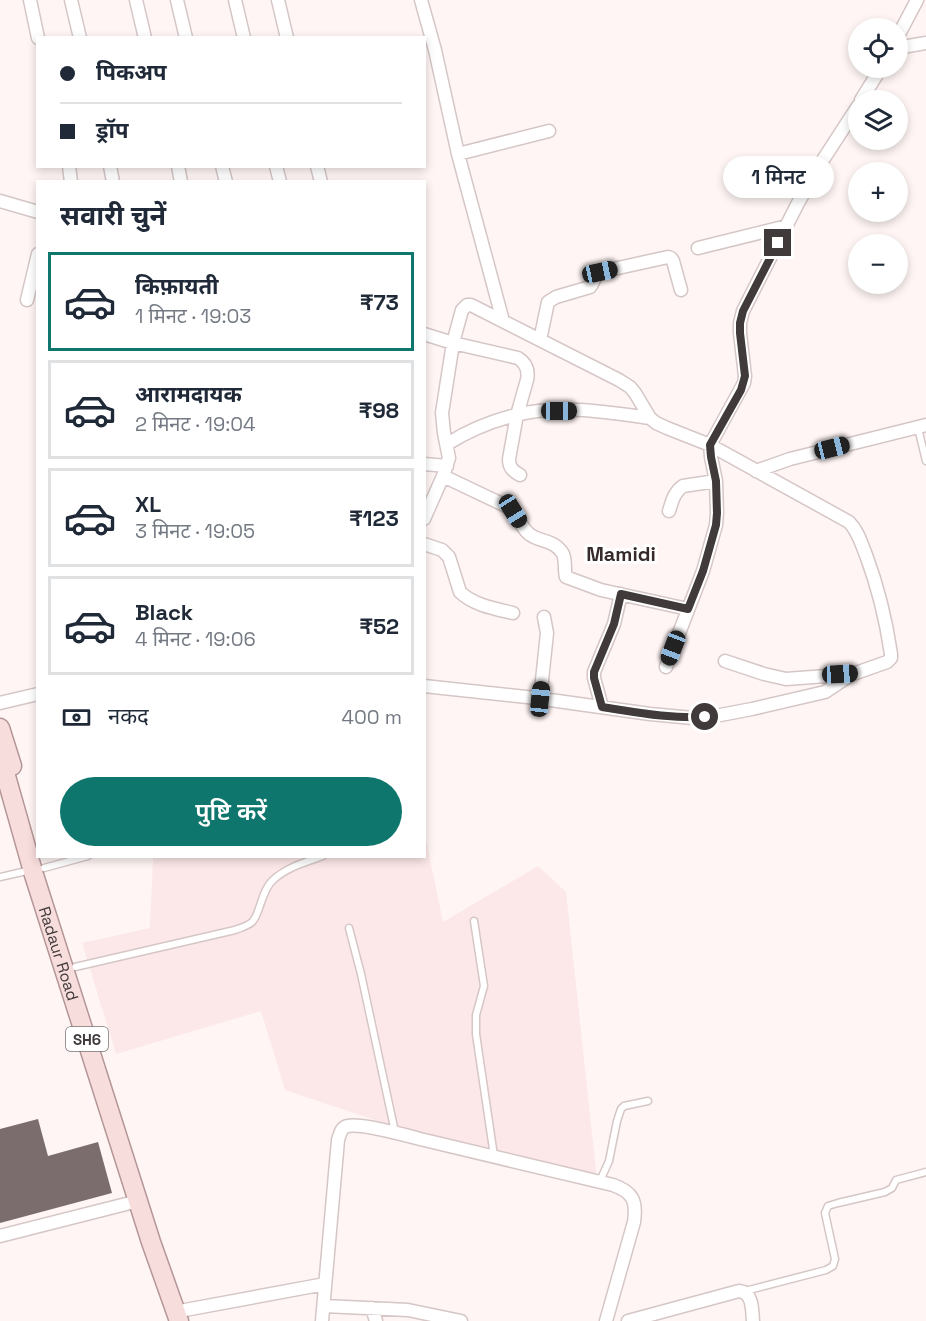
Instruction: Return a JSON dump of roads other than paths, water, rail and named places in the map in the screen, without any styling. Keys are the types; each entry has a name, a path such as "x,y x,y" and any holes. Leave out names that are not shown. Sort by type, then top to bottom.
{"main road":[{"path":"0,728 36,841"},
{"name":"Radaur Road","path":"0,758 36,857"},
{"name":"Radaur Road","path":"39,865 109,1068 184,1317"},
{"name":"Radaur Road","path":"39,865 138,1201 184,1317"}],"street":[{"path":"30,0 39,36"},
{"path":"71,0 80,36"},
{"path":"136,0 145,36"},
{"path":"177,0 186,36"},
{"path":"235,0 244,36"},
{"path":"278,0 286,36"},
{"path":"422,0 458,154 503,321"},
{"path":"908,18 917,0"},
{"path":"908,46 926,43"},
{"path":"666,667 703,571 716,525 716,481 710,445 744,383 740,333 743,311 819,166 848,121"},
{"path":"458,154 549,131"},
{"path":"0,201 36,211"},
{"path":"698,248 787,226"},
{"path":"540,340 548,302 556,297 590,287 594,277 600,272 668,257 673,261 681,290"},
{"path":"27,300 36,262"},
{"path":"426,514 449,458 442,413 453,343 462,310 467,305 619,380 630,387 650,418"},
{"path":"426,335 518,358 525,364 528,375 517,415 509,464 513,471 520,475"},
{"path":"447,444 461,435 493,422 540,411 597,411 650,418 667,428 710,445 849,522 857,531 883,609 891,654 887,663 853,674 786,679 725,661"},
{"path":"756,471 790,459 922,427"},
{"path":"426,465 445,471 506,506 513,511 529,534 557,546 562,553 566,577 601,590 688,609"},
{"path":"669,511 675,494 682,486 716,481"},
{"path":"426,545 446,552 460,592 464,596 513,613"},
{"path":"602,707 594,672 614,624 621,594"},
{"path":"540,699 547,633 544,617"},
{"path":"426,686 693,718 752,709 825,692 853,674"},
{"path":"0,703 36,694"},
{"path":"322,1321 338,1140 344,1127 357,1125 623,1188 635,1201 636,1209 606,1321"},
{"path":"0,1236 138,1201"},
{"path":"184,1317 325,1284"},
{"path":"629,1321 739,1291 744,1291 750,1300 753,1321"},
{"path":"324,1306 415,1311 461,1321"},
{"path":"372,1308 376,1321"}],"lane":[{"path":"922,427 926,461"},
{"path":"0,878 39,865 77,858"},
{"path":"75,966 235,930 252,922 264,893 273,880 299,864 317,858"},
{"path":"474,921 484,986 476,1016 476,1034 495,1157"},
{"path":"349,928 395,1133"},
{"path":"600,1182 609,1161 621,1110 624,1106 648,1101"},
{"path":"744,1291 826,1270 833,1266 835,1259 825,1213 828,1206 885,1192 892,1188 896,1180 926,1172"}],"district":[{"name":"Mamidi","path":"621,554"}]}
